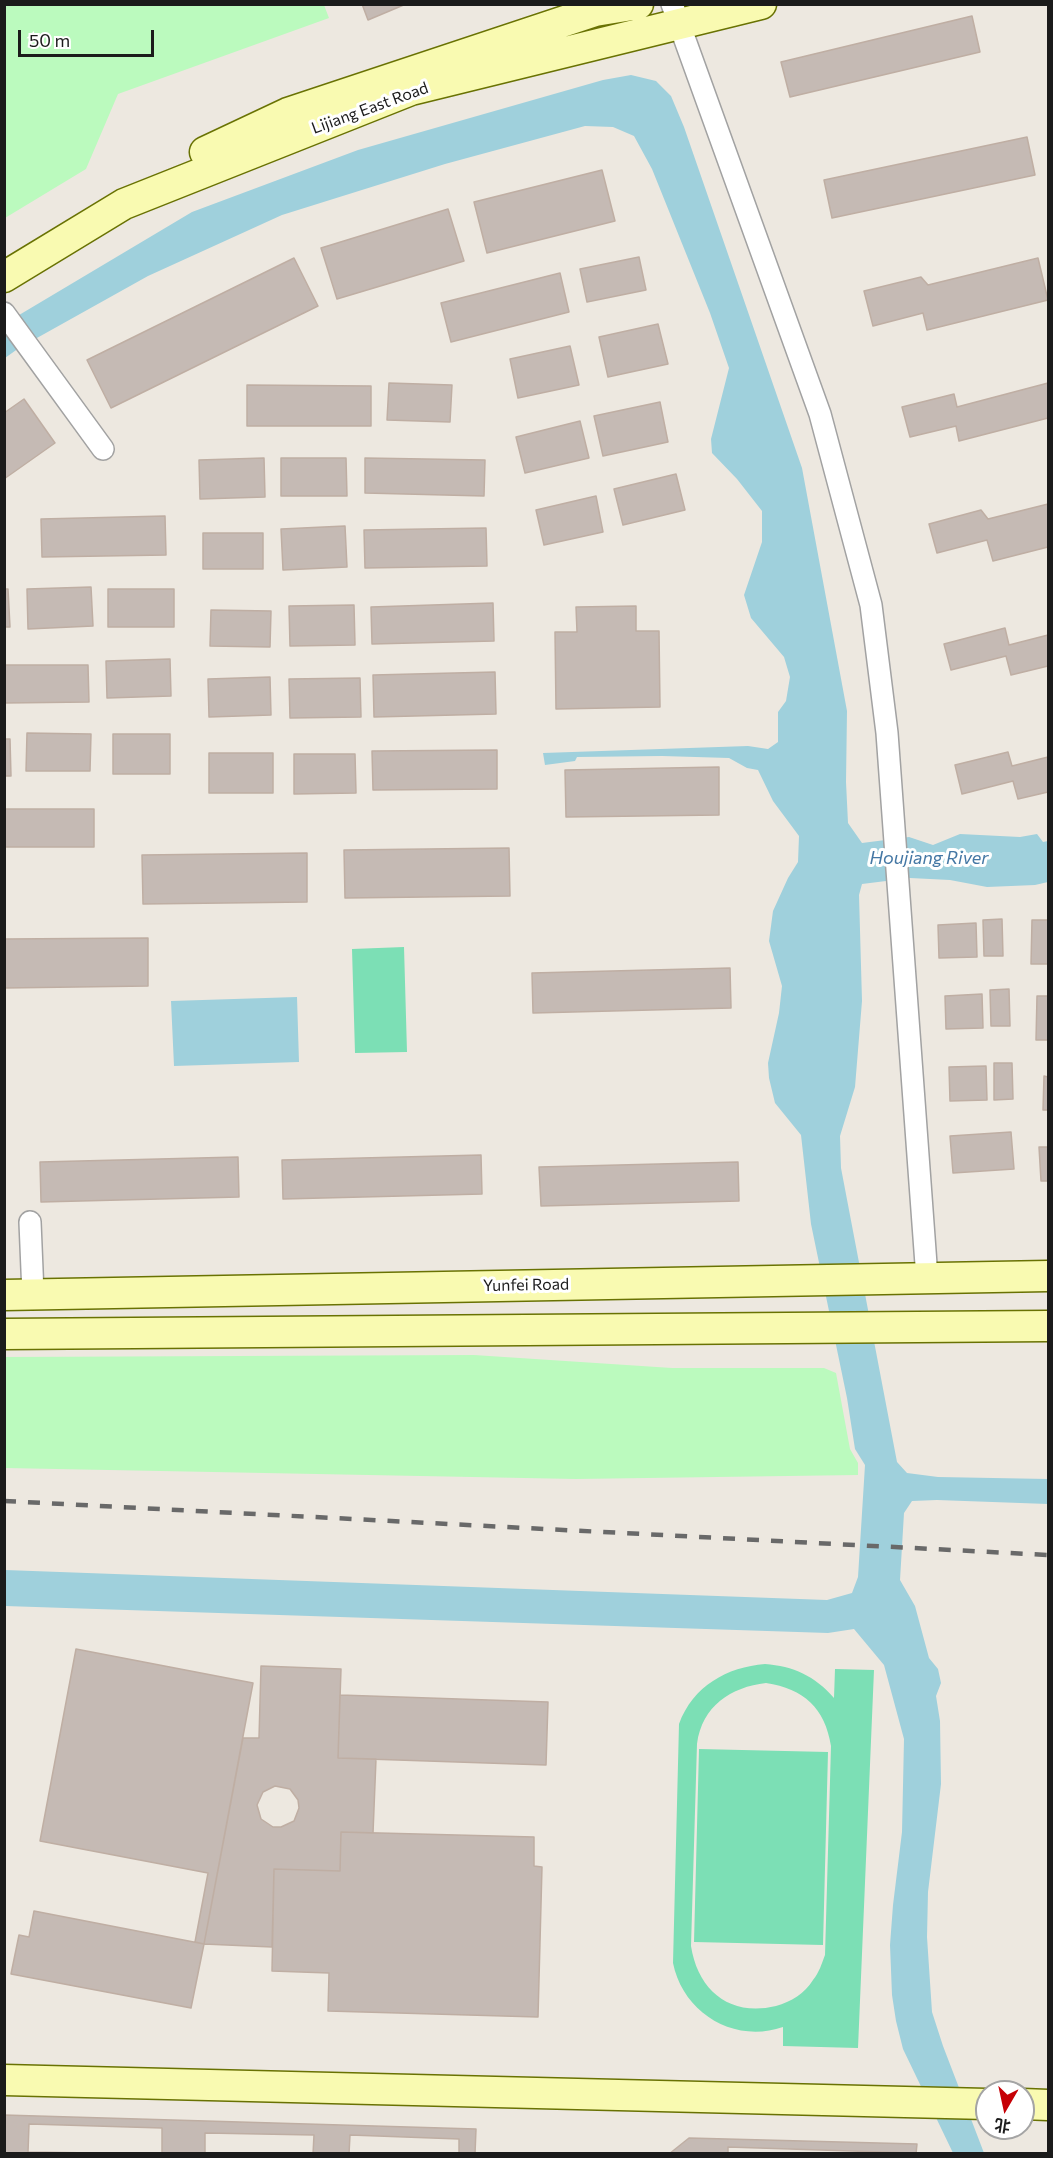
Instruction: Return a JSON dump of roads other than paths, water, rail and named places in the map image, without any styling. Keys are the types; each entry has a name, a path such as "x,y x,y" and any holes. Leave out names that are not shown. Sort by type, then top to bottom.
{"main road":[{"name":"Lijiang East Road","path":"4,254 83,210 288,113 595,11 638,4"},
{"name":"Lijiang East Road","path":"4,277 124,204 411,90 675,15 762,4"},
{"name":"Yunfei Road","path":"19,1294 1048,1276"},
{"path":"4,1334 1048,1326"},
{"path":"4,2080 975,2104"}],"street":[{"path":"675,15 820,414 871,605 887,733 902,927 915,1278"},
{"path":"4,313 103,450"},
{"path":"19,1294 30,1222"}],"water":[{"name":"Houjiang River","path":"631,75 656,81 671,96 684,127 802,468 847,711 848,823 862,843 909,837 933,845 960,834 1020,837 1037,834 1043,842 1048,841 1048,882 1035,885 987,887 950,880 910,878 862,884 859,895 862,1001 855,1087 840,1136 841,1168 897,1462 907,1473 938,1477 1048,1479 1048,1504 912,1501 904,1513 900,1580 915,1606 929,1658 938,1669 941,1683 936,1696 940,1721 941,1784 928,1892 927,1937 932,2012 975,2130 975,2140 979,2140 984,2153 953,2153 903,2049 896,2021 892,1995 890,1945 902,1832 904,1739 884,1665 854,1629 828,1633 5,1606 5,1570 827,1600 852,1593 858,1577 865,1465 855,1449 847,1398 811,1224 801,1135 775,1103 769,1078 768,1063 779,1013 782,986 769,941 773,911 798,862 799,836 773,801 758,770 747,768 729,758 577,757 575,761 545,765 543,753 748,746 768,749 778,742 778,712 786,701 790,677 784,657 751,618 744,595 762,542 762,511 737,479 712,453 711,439 729,368 710,313 652,169 634,136 613,127 585,126 445,164 282,215 148,276 5,358 4,324 192,212 358,150 603,80"},
{"path":"297,997 299,1062 174,1066 171,1001"}],"railway":[{"path":"4,1501 1048,1555"}]}
